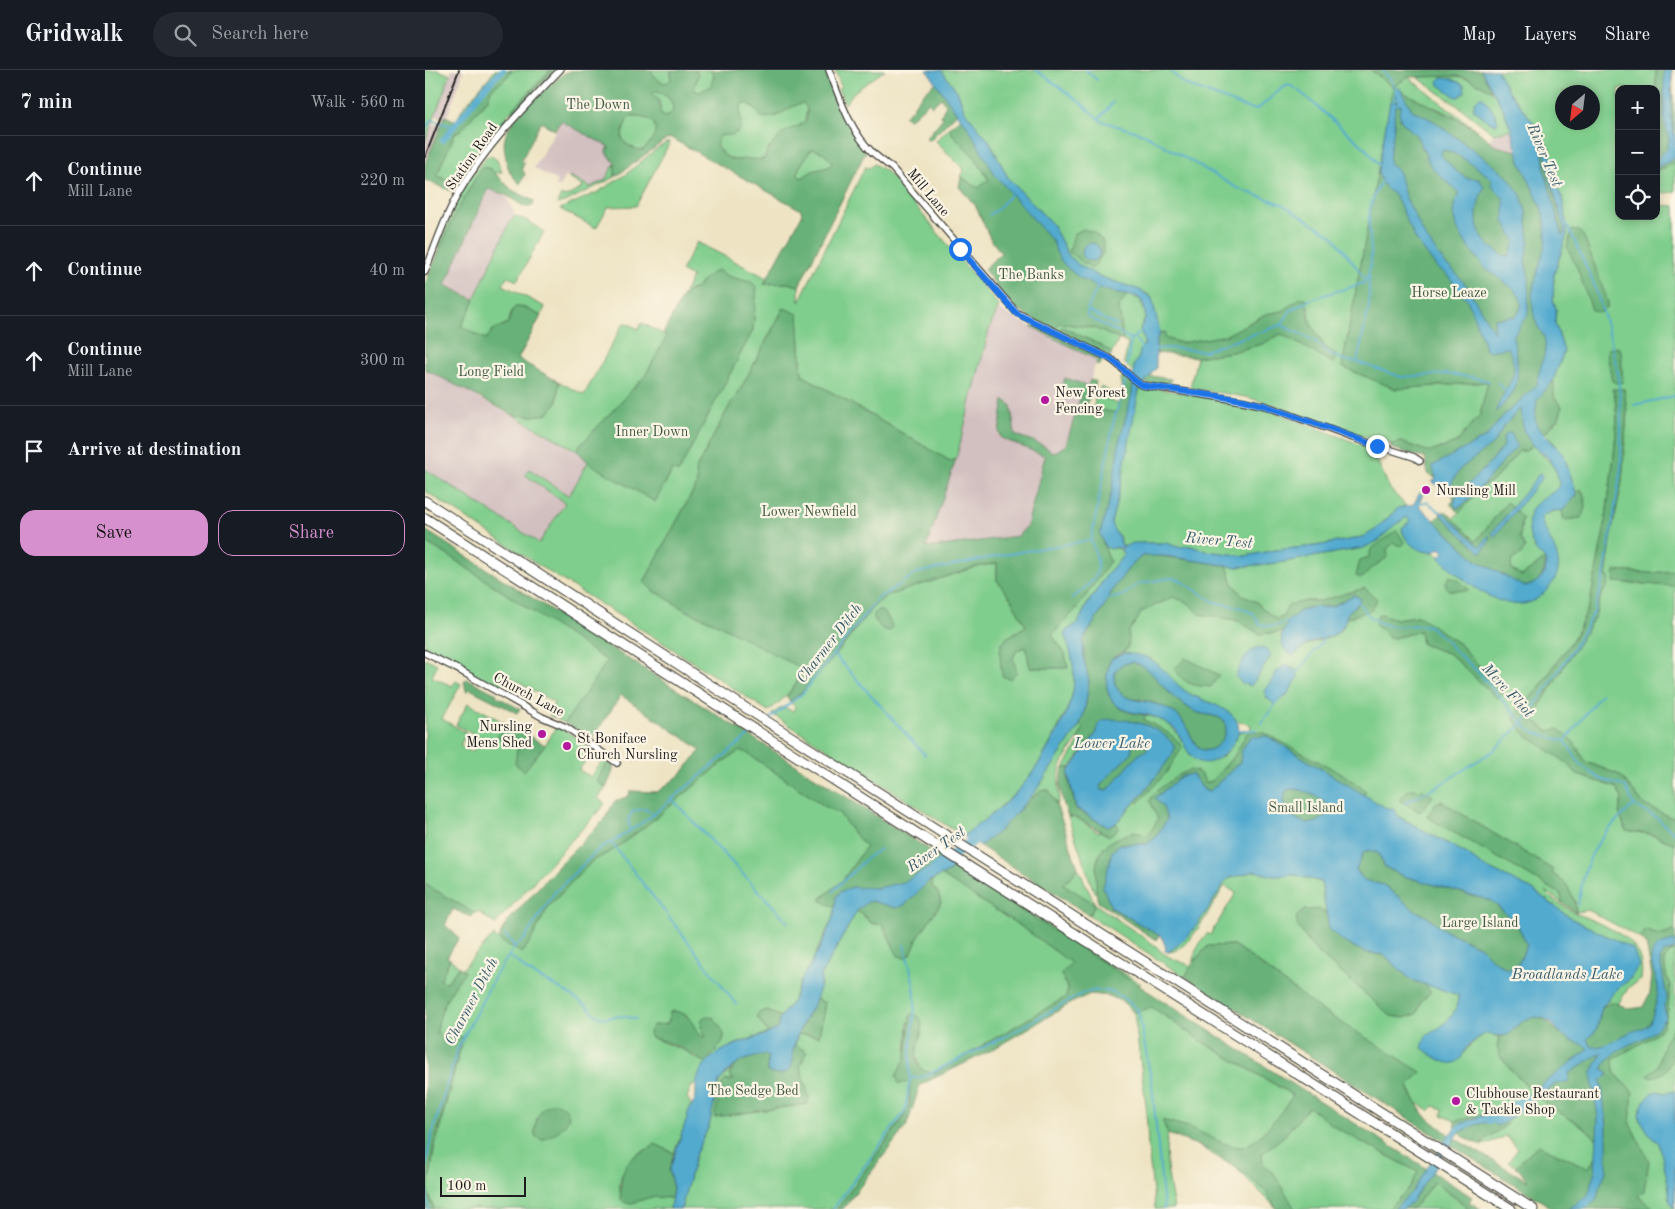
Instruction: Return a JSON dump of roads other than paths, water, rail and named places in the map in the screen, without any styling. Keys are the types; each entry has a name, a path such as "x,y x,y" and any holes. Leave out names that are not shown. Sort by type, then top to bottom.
{"highway":[{"path":"425,501 983,860 1533,1209"},
{"path":"425,518 971,868 1511,1209"}],"street":[{"name":"Station Road","path":"425,272 457,196 473,170 503,130 560,70"},
{"name":"Mill Lane","path":"829,70 846,114 867,146 893,169 1017,314 1118,363 1133,380 1141,385 1243,400 1266,406 1353,438 1415,457 1420,461"},
{"name":"Church Lane","path":"425,653 459,670 541,717 567,727 617,763"}],"water":[{"path":"927,70 941,70 958,92 964,110 990,142 1008,178 1052,224 1069,256 1079,265 1098,276 1140,290 1152,298 1160,333 1156,341 1156,368 1139,390 1121,484 1111,523 1123,545 1120,549 1117,547 1111,549 1105,547 1100,534 1112,490 1119,442 1132,394 1134,365 1139,357 1140,350 1144,346 1140,329 1145,320 1145,311 1141,300 1136,296 1112,292 1083,280 1060,260 1054,243 995,175 968,127"},
{"path":"1481,70 1497,70 1508,90 1540,131 1550,151 1557,188 1562,197 1567,226 1567,234 1554,274 1553,299 1556,309 1555,323 1564,351 1553,381 1537,400 1535,418 1537,427 1563,453 1577,495 1562,511 1551,512 1541,518 1557,557 1558,570 1552,584 1539,598 1528,603 1504,602 1492,597 1479,590 1447,565 1439,557 1444,552 1440,548 1428,552 1422,551 1411,544 1402,528 1410,521 1407,517 1378,541 1363,548 1278,563 1237,567 1165,556 1142,556 1131,565 1113,589 1083,640 1084,659 1089,681 1085,709 1080,725 1035,792 1000,830 980,846 963,836 1016,793 1037,767 1060,727 1066,714 1074,684 1073,662 1064,635 1066,631 1078,623 1087,605 1108,573 1124,555 1121,550 1123,547 1133,543 1166,543 1177,547 1190,546 1207,551 1245,556 1354,539 1365,536 1375,530 1398,508 1413,505 1419,492 1423,495 1419,502 1420,507 1476,560 1523,586 1537,582 1543,574 1546,565 1545,560 1532,543 1529,533 1529,518 1535,505 1553,492 1560,484 1556,471 1548,458 1532,445 1523,430 1521,408 1505,425 1493,444 1460,469 1450,486 1444,491 1432,481 1435,481 1436,478 1432,466 1486,437 1503,416 1537,385 1545,352 1545,340 1537,325 1532,293 1546,241 1545,222 1541,207 1520,161 1503,109","holes":["1542,147 1545,151 1550,179 1564,228 1564,234 1562,235 1545,172"]},
{"path":"1664,70 1672,70 1671,114 1675,138 1675,155 1670,161 1660,166 1660,155 1667,149 1669,140 1664,120"},
{"path":"1441,78 1453,79 1464,85 1465,92 1456,97 1439,85 1438,81"},
{"path":"1399,87 1412,110 1432,120 1508,177 1521,195 1526,212 1529,240 1525,261 1529,278 1528,314 1513,336 1518,369 1516,384 1497,412 1514,372 1508,348 1489,351 1486,349 1467,299 1446,274 1437,268 1416,240 1395,195 1386,188 1379,175 1378,171 1390,101 1397,102 1396,90","holes":["1401,105 1399,112 1401,121 1419,140 1431,167 1460,194 1453,210 1456,225 1463,239 1485,268 1513,288 1521,301 1521,308 1516,316 1494,319 1494,332 1466,285 1445,264 1425,236 1405,196 1399,173 1390,165 1395,111 1396,106","1442,150 1453,153 1465,160 1492,180 1492,185 1504,199 1504,221 1515,241 1509,256 1502,254 1488,244 1479,230 1477,222 1478,204 1484,187 1479,179 1466,178 1456,171 1441,155"]},
{"path":"1480,97 1483,97 1494,112 1498,121 1497,124 1491,123 1473,109 1475,102"},
{"path":"1091,243 1097,246 1100,252 1097,258 1091,261 1085,258 1082,252 1085,246"},
{"path":"1511,433 1517,446 1471,498 1456,508 1454,503 1457,495 1487,466 1504,446 1503,437"},
{"path":"1540,473 1543,477 1494,537 1492,533"},
{"path":"1442,511 1479,546 1488,536 1491,538 1482,552 1440,514"},
{"path":"1354,595 1360,598 1359,601 1348,613 1339,631 1330,637 1309,643 1293,656 1286,651 1282,645 1283,631 1298,613 1308,608 1333,606"},
{"path":"1258,647 1268,650 1271,656 1251,686 1242,683 1236,677 1244,660 1250,652"},
{"path":"1124,653 1147,658 1161,667 1190,694 1224,709 1235,718 1238,724 1236,738 1232,745 1212,762 1204,763 1197,761 1190,755 1176,730 1171,726 1152,716 1128,711 1118,706 1109,695 1107,688 1107,673 1111,659","holes":["1130,662 1139,665 1151,673 1170,694 1188,708 1225,721 1224,736 1218,745 1208,750 1199,748 1184,723 1176,714 1161,706 1129,698 1119,691 1114,679 1117,668"]},
{"path":"1286,665 1297,671 1298,678 1287,695 1275,705 1266,697 1265,691 1278,670"},
{"name":"Lower Lake","path":"1111,719 1143,724 1153,728 1170,740 1175,748 1150,785 1116,823 1111,826 1104,825 1076,808 1068,773 1097,732 1098,725 1102,720","holes":["1135,742 1146,745 1148,749 1138,755 1108,790 1101,790 1100,786 1102,783 1131,753"]},
{"name":"Broadlands Lake","path":"1267,736 1386,808 1394,808 1399,817 1467,854 1483,866 1533,890 1572,919 1633,949 1639,965 1630,979 1615,991 1602,1007 1596,1031 1587,1039 1592,1047 1608,1044 1650,1023 1658,992 1651,957 1657,946 1675,940 1675,949 1663,953 1660,960 1667,998 1664,1005 1666,1017 1649,1035 1617,1051 1602,1069 1607,1071 1608,1074 1601,1081 1607,1126 1607,1169 1597,1198 1586,1209 1569,1209 1588,1195 1595,1174 1598,1117 1591,1074 1602,1052 1570,1073 1568,1083 1557,1083 1502,1124 1496,1126 1492,1122 1483,1123 1459,1133 1410,1204 1403,1209 1394,1209 1412,1192 1447,1137 1458,1125 1481,1116 1509,1112 1520,1101 1589,1049 1565,1037 1545,1019 1533,1017 1518,1024 1512,1032 1504,1036 1487,1033 1481,1036 1467,1047 1460,1060 1454,1063 1445,1062 1435,1057 1422,1048 1426,1036 1444,1024 1452,1015 1458,995 1411,980 1384,955 1364,952 1342,941 1329,929 1321,882 1295,875 1273,876 1255,871 1227,879 1194,929 1168,952 1165,951 1166,948 1162,937 1111,907 1103,887 1112,852 1119,844 1147,844 1156,837 1167,819 1163,807 1155,798 1182,776 1192,774 1204,790 1210,791 1240,762 1242,750 1250,737","holes":["1287,790 1302,790 1315,796 1328,805 1329,810 1323,818 1315,822 1298,820 1286,807 1284,799","1369,850 1378,853 1385,867 1403,876 1492,901 1517,924 1527,944 1519,963 1507,969 1492,959 1480,947 1445,930 1413,909 1384,885 1364,880 1356,870 1363,853"]},
{"path":"941,857 953,864 952,866 954,867 928,882 905,905 896,908 871,901 857,911 821,975 817,996 797,1035 792,1065 789,1070 782,1074 767,1072 768,1057 765,1054 741,1061 726,1073 719,1082 709,1126 696,1153 681,1209 670,1209 673,1188 669,1171 687,1118 689,1117 687,1116 688,1113 695,1099 697,1080 704,1065 723,1050 778,1028 779,1019 793,1001 802,978 824,939 834,915 836,897 840,892 852,887 877,888 904,882 933,865"},
{"path":"1657,1091 1666,1093 1675,1091 1675,1208 1670,1202 1668,1183 1659,1143 1651,1137 1639,1114 1644,1101"}],"waterway":[{"path":"443,140 487,85 503,70"},
{"path":"1036,70 1081,103 1101,121 1144,134 1239,189 1282,204 1333,236 1366,280"},
{"path":"1086,70 1097,80"},
{"path":"1169,70 1183,83 1250,109 1258,109 1282,88 1289,85 1298,90 1364,147 1380,166"},
{"path":"1382,70 1392,81 1396,90"},
{"path":"1393,103 1396,90"},
{"path":"1099,119 1113,102"},
{"path":"425,128 432,120 455,127"},
{"path":"1155,349 1168,348 1204,351 1281,325 1291,310 1311,299 1364,283 1368,275 1371,259 1369,217 1372,202 1383,179"},
{"path":"989,215 999,208 1012,192"},
{"path":"1405,803 1438,786 1493,751 1523,723 1573,649 1594,612 1605,571 1621,468 1621,416 1618,373 1608,329 1594,284 1567,224"},
{"path":"1357,362 1369,307 1369,275"},
{"path":"1098,285 1087,315 1131,339"},
{"path":"1088,311 1117,326"},
{"path":"1281,325 1315,341 1326,351 1343,360 1357,362 1401,377 1447,374 1489,381"},
{"path":"1127,365 1131,339 1142,331"},
{"path":"1135,338 1143,350"},
{"name":"Charmer Ditch","path":"768,720 803,693 877,599 917,573 1008,554 1091,540 1114,420 1126,379"},
{"path":"1498,383 1506,391"},
{"path":"1634,405 1675,396"},
{"path":"1419,503 1427,502 1440,512"},
{"path":"1072,598 1088,585 1096,574 1097,560 1091,540"},
{"path":"1107,599 1122,596 1138,584 1170,578 1178,579 1214,602 1242,608 1254,614 1259,624 1275,626 1290,621"},
{"name":"Mere Fliot","path":"1359,603 1368,615 1380,623 1395,627 1429,626 1478,672 1527,728 1536,733 1565,741 1581,765 1600,779 1626,787 1634,805 1657,818 1675,834"},
{"path":"1297,673 1323,640"},
{"path":"833,653 925,755"},
{"path":"1565,741 1601,694"},
{"path":"1261,723 1275,705"},
{"path":"1238,730 1256,730"},
{"name":"Charmer Ditch","path":"425,1174 430,1141 457,1050 496,974 515,947 523,941 554,893 600,848 649,818 753,732"},
{"path":"671,798 788,922"},
{"path":"1578,905 1585,871 1595,848 1612,825 1634,805"},
{"path":"630,831 628,819 633,811 644,809 654,813"},
{"name":"River Test","path":"936,868 983,833"},
{"path":"611,842 736,1004"},
{"path":"833,891 867,858 880,849"},
{"path":"505,935 515,946"},
{"path":"904,945 915,992 910,1078 923,1077 1008,1035 1083,993 1098,990 1113,992 1138,1010 1152,1084 1164,1209"},
{"name":"Charmer Ditch","path":"509,956 527,971 561,989 587,1006 597,1016 603,1018 622,1016 636,1019"},
{"path":"833,1209 905,1111 910,1078"},
{"path":"1489,1119 1495,1118 1527,1099"},
{"name":"Charmer Ditch","path":"425,1180 429,1209"}],"railway":[{"path":"425,157 459,70"}],"place":[{"name":"New Forest Fencing","path":"1045,400"},
{"name":"Nursling Mill","path":"1426,490"},
{"name":"Nursling Mens Shed","path":"542,734"},
{"name":"St Boniface Church Nursling","path":"567,746"},
{"name":"Clubhouse Restaurant & Tackle Shop","path":"1456,1101"}],"park label":[{"name":"The Down","path":"598,104"},
{"name":"The Banks","path":"1031,274"},
{"name":"Horse Leaze","path":"1449,292"},
{"name":"Long Field","path":"491,371"},
{"name":"Inner Down","path":"652,431"},
{"name":"Lower Newfield","path":"809,511"},
{"name":"Small Island","path":"1306,807"},
{"name":"Large Island","path":"1480,922"},
{"name":"The Sedge Bed","path":"753,1090"}]}
